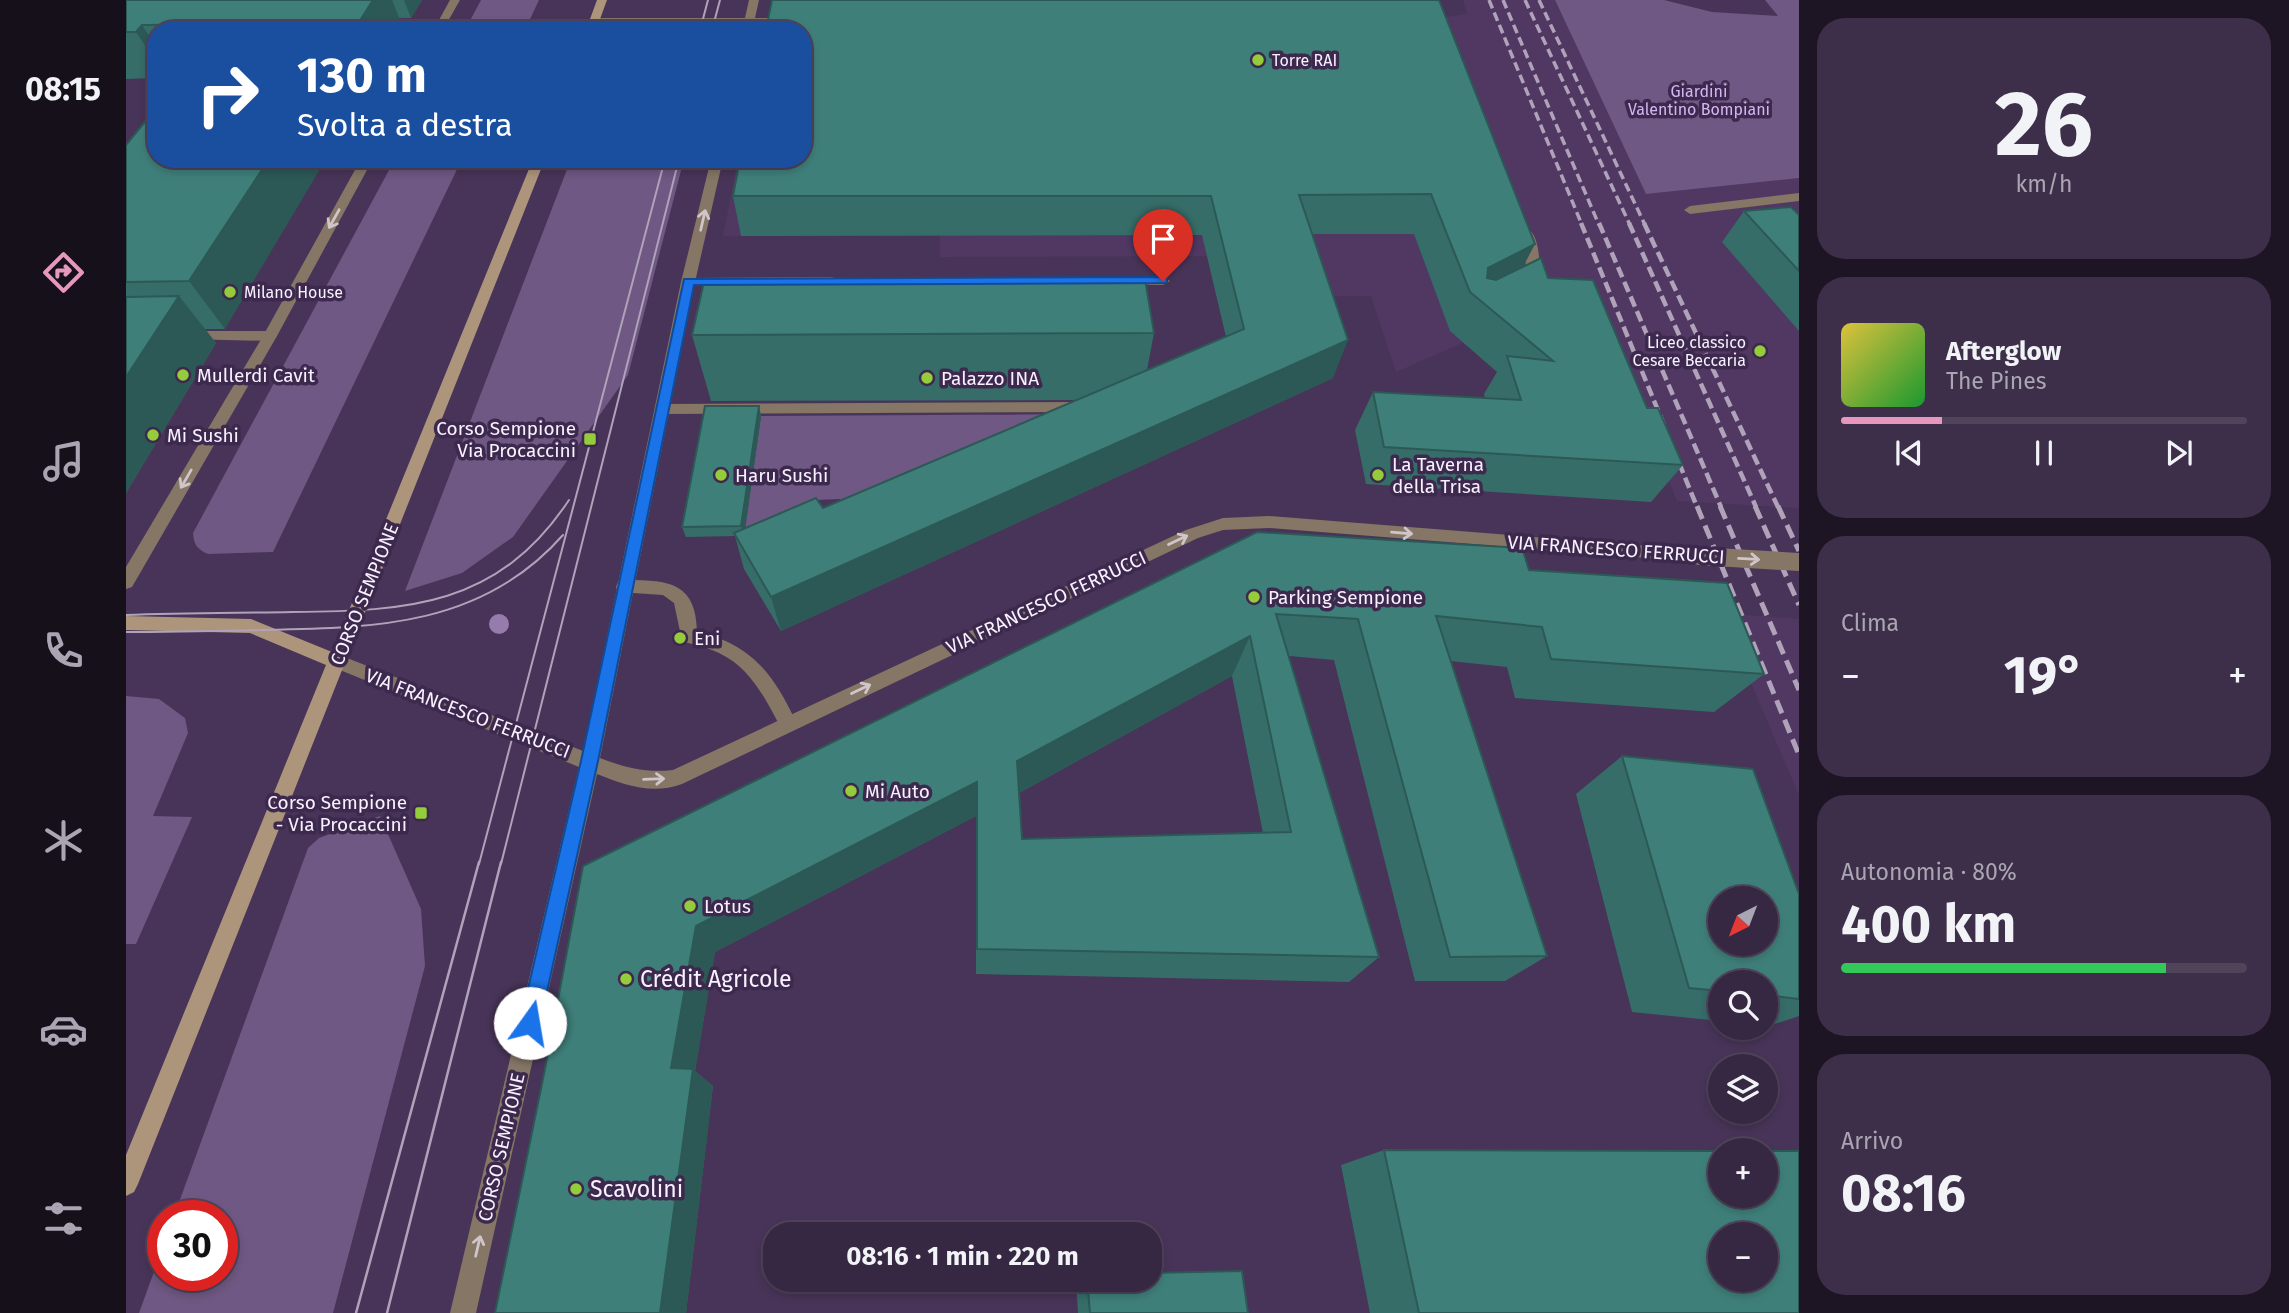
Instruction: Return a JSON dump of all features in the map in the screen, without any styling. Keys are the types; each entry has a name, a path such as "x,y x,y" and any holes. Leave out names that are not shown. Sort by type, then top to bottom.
{"main road":[{"path":"594,21 602,0"},
{"name":"CORSO SEMPIONE","path":"126,1184 535,168"},
{"path":"126,622 251,626 336,661"}],"street":[{"path":"443,21 455,0"},
{"path":"750,21 754,0"},
{"path":"793,21 804,20"},
{"path":"126,582 270,335 362,168"},
{"name":"CORSO SEMPIONE","path":"463,1313 590,761 688,282 715,168"},
{"path":"1690,210 1799,197"},
{"path":"1520,222 1531,246 1534,282 1522,289"},
{"path":"688,282 848,281"},
{"path":"1108,281 1163,281"},
{"path":"171,337 270,335"},
{"path":"662,409 1104,407"},
{"name":"VIA FRANCESCO FERRUCCI","path":"336,661 624,776 648,781 675,778 1192,534 1223,524 1269,522 1799,562"},
{"path":"624,587 660,586 681,598 689,614 688,636 715,643 742,655 764,681 788,724"}],"shaded area":[{"path":"1463,0 1555,0 1646,194 1799,178 1799,508 1677,501 1591,287 1396,372 1371,296 1307,296 1294,256 940,257 940,234 723,236 736,168 812,168 812,157 1311,37 1467,14"},
{"path":"1721,613 1799,619 1799,795"}],"green space":[{"path":"481,0 539,0 529,21 470,21"},
{"name":"Giardini Valentino Bompiani","path":"1555,0 1664,0 1712,12 1778,16 1765,0 1799,0 1799,178 1646,194"},
{"path":"390,168 458,168 273,552 208,554 197,546 193,533"},
{"path":"568,168 682,168 628,375 513,537 462,573 405,591"},
{"path":"1098,414 841,527 840,499 816,500 744,536 761,416"},
{"path":"126,696 159,699 185,718 188,733 153,816 192,817 136,944 126,944"},
{"path":"380,816 421,909 425,966 333,1313 139,1313 147,1291 238,1291 238,1200 180,1200 308,848 319,838"}],"building":[{"path":"126,0 373,0 360,21 147,21 147,25 142,25 136,32 126,32"},
{"path":"772,0 1439,0 1535,244 1488,268 1487,278 1496,280 1541,258 1548,278 1593,280 1647,408 1658,408 1683,465 1384,447 1373,392 1521,400 1507,356 1553,361 1470,292 1431,194 1299,195 1348,340 771,597 734,533 816,498 823,508 1244,329 1211,196 733,196 738,168 812,168 812,21 768,21"},
{"path":"147,119 147,168 263,168 189,281 126,282 126,145"},
{"path":"1791,207 1799,215 1799,271 1744,211"},
{"path":"1145,279 1154,333 692,335 704,282"},
{"path":"179,296 126,377 126,297"},
{"path":"705,406 759,406 741,526 682,527"},
{"path":"1257,532 1522,548 1529,570 1727,583 1764,674 1551,659 1542,627 1436,616 1547,956 1450,957 1358,619 1276,614 1379,957 977,949 977,782 696,926 671,1068 693,1069 660,1313 495,1313 583,866","holes":["1250,636 1291,832 1022,839 1017,761"]},
{"path":"1622,756 1753,769 1799,894 1799,999 1778,996 1778,970 1708,970 1708,990 1689,988"},
{"path":"1384,1150 1708,1151 1708,1208 1778,1208 1778,1151 1799,1151 1799,1313 1419,1313"},
{"path":"1242,1271 1248,1313 1090,1313 1088,1292 1162,1292 1162,1273"}],"tram line":[{"path":"702,21 708,0"},
{"path":"714,21 720,0"},
{"path":"479,864 663,168"},
{"path":"501,864 677,168"},
{"path":"126,615 374,609 447,596 481,582 512,562 541,535 569,500"},
{"path":"126,632 347,627 426,616 463,605 498,588 532,565 563,535"},
{"path":"356,1313 479,862"},
{"path":"387,1313 501,862"}],"railway":[{"path":"1489,0 1582,225"},
{"path":"1503,0 1599,225"},
{"path":"1525,0 1630,225"},
{"path":"1539,0 1645,225"},
{"path":"1581,223 1664,425"},
{"path":"1599,223 1721,507"},
{"path":"1629,223 1756,507"},
{"path":"1644,223 1778,507"},
{"path":"1673,448 1697,507"},
{"path":"1697,506 1799,755"},
{"path":"1720,506 1799,690"},
{"path":"1755,506 1799,605"},
{"path":"1778,506 1799,551"}],"place":[{"name":"Torre RAI","path":"1258,60"},
{"name":"Milano House","path":"230,292"},
{"name":"Liceo classico Cesare Beccaria","path":"1760,351"},
{"name":"Mullerdi Cavit","path":"183,375"},
{"name":"Palazzo INA","path":"927,378"},
{"name":"Mi Sushi","path":"153,435"},
{"name":"Corso Sempione Via Procaccini","path":"590,439"},
{"name":"Haru Sushi","path":"721,475"},
{"name":"La Taverna della Trisa","path":"1378,475"},
{"name":"Parking Sempione","path":"1254,597"},
{"name":"Eni","path":"680,638"},
{"name":"Mi Auto","path":"851,791"},
{"name":"Corso Sempione - Via Procaccini","path":"421,813"},
{"name":"Lotus","path":"690,906"},
{"name":"Crédit Agricole","path":"626,979"},
{"name":"Scavolini","path":"576,1189"}],"route":[{"path":"530,1023 590,761 688,282 1163,281"}]}
